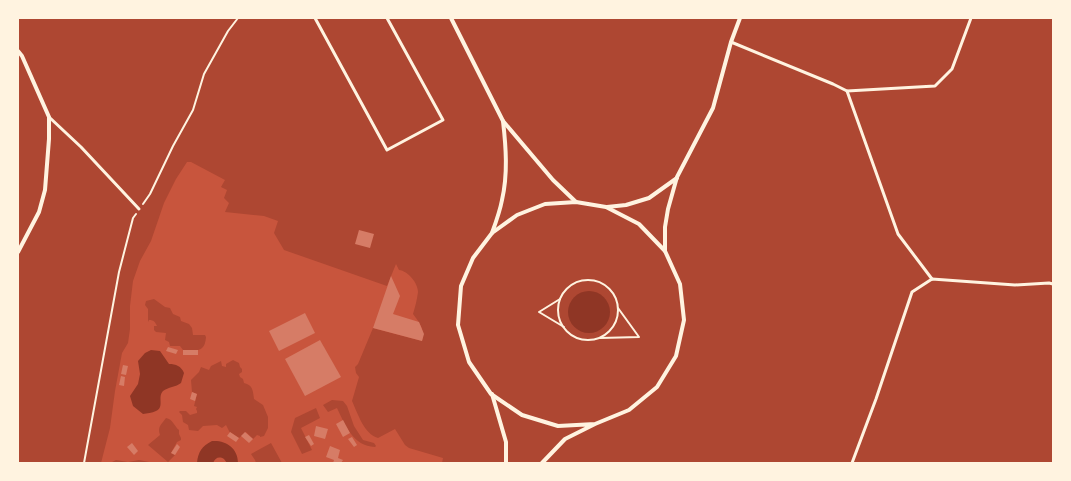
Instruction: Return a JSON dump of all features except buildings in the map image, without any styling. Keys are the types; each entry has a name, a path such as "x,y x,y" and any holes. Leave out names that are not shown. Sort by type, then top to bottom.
{"street":[{"path":"451,18 503,121 553,180 576,202"},
{"path":"665,251 665,227 668,209 677,177 713,108 731,42 740,18"},
{"path":"18,51 22,56 49,117 49,139 45,190 39,212 18,252"},
{"path":"492,233 502,199 506,176 506,152 503,121"},
{"path":"506,463 506,442 491,394 469,362 458,325 461,286 473,258 492,233 517,215 545,204 576,202 606,207 626,205 649,198 677,177"},
{"path":"542,463 565,439 595,424 629,410 657,387 676,356 684,320 680,284 665,251 639,224 606,207"},
{"path":"491,394 522,415 551,424 558,426 595,424"}],"lane":[{"path":"315,18 388,150 443,120 387,18"},
{"path":"731,42 847,91 935,86 952,69 972,18"},
{"path":"847,91 898,234 932,279"},
{"path":"49,117 81,147 140,209"},
{"path":"852,463 876,399 912,292 932,279 1015,285 1053,284"}],"path":[{"path":"84,463 119,272 133,218 150,194 173,146 193,110 204,74 228,31 238,18"},
{"path":"564,328 558,308 561,298 565,292 577,282 586,280 595,281 604,285 611,291 616,299 618,308 614,326 599,338"},
{"path":"561,298 539,312 573,335 584,340 639,337 618,308"}],"shaded area":[{"path":"18,18 1053,18 1053,463 442,463 443,458 409,448 405,445 395,429 378,438 373,436 362,423 352,401 359,377 356,373 355,367 358,364 373,328 422,341 423,333 421,327 413,314 417,301 418,289 412,278 399,270 396,264 387,286 284,250 274,233 278,221 264,216 225,212 229,203 224,198 227,190 221,187 225,180 191,162 187,162 176,179 164,203 151,241 140,261 133,281 128,343 122,353 110,428 101,463 18,463"},
{"path":"589,291 604,297 610,312 604,327 589,333 574,327 568,312 574,297"},
{"path":"154,299 165,307 170,308 173,314 180,317 181,321 189,324 192,328 193,335 205,335 204,346 196,351 183,350 180,346 170,346 169,342 165,340 166,333 156,332 154,330 154,326 157,326 155,322 149,320 148,322 148,309 145,305 146,301"},
{"path":"151,350 160,351 169,364 178,366 184,373 181,383 161,393 161,404 159,409 143,414 133,406 130,396 138,384 140,374 138,361 145,353"},
{"path":"233,360 239,363 242,369 242,372 239,374 240,377 243,379 244,383 251,387 254,399 263,405 268,417 268,428 264,436 260,437 257,435 253,439 246,432 239,438 230,433 226,425 222,428 217,425 203,426 198,431 189,430 188,425 183,422 182,415 179,412 186,411 190,415 197,413 197,407 194,406 197,394 192,392 191,380 199,372 201,367 209,370 211,366 221,361 222,366 226,367 226,364"},
{"path":"332,400 343,401 347,406 354,426 363,440 374,443 376,446 375,447 367,446 355,439 347,428 337,408 328,412 323,405"},
{"path":"316,408 320,418 301,428 312,450 302,454 291,432 295,418"},
{"path":"166,418 172,421 179,430 181,438 171,453 175,455 168,462 148,445 160,435 160,427"},
{"path":"212,441 222,442 230,446 236,453 238,463 227,463 224,459 219,458 213,463 197,463 201,450"},
{"path":"271,443 282,463 256,463 251,454"},
{"path":"116,460 128,462 139,460 154,463 110,463"}]}
